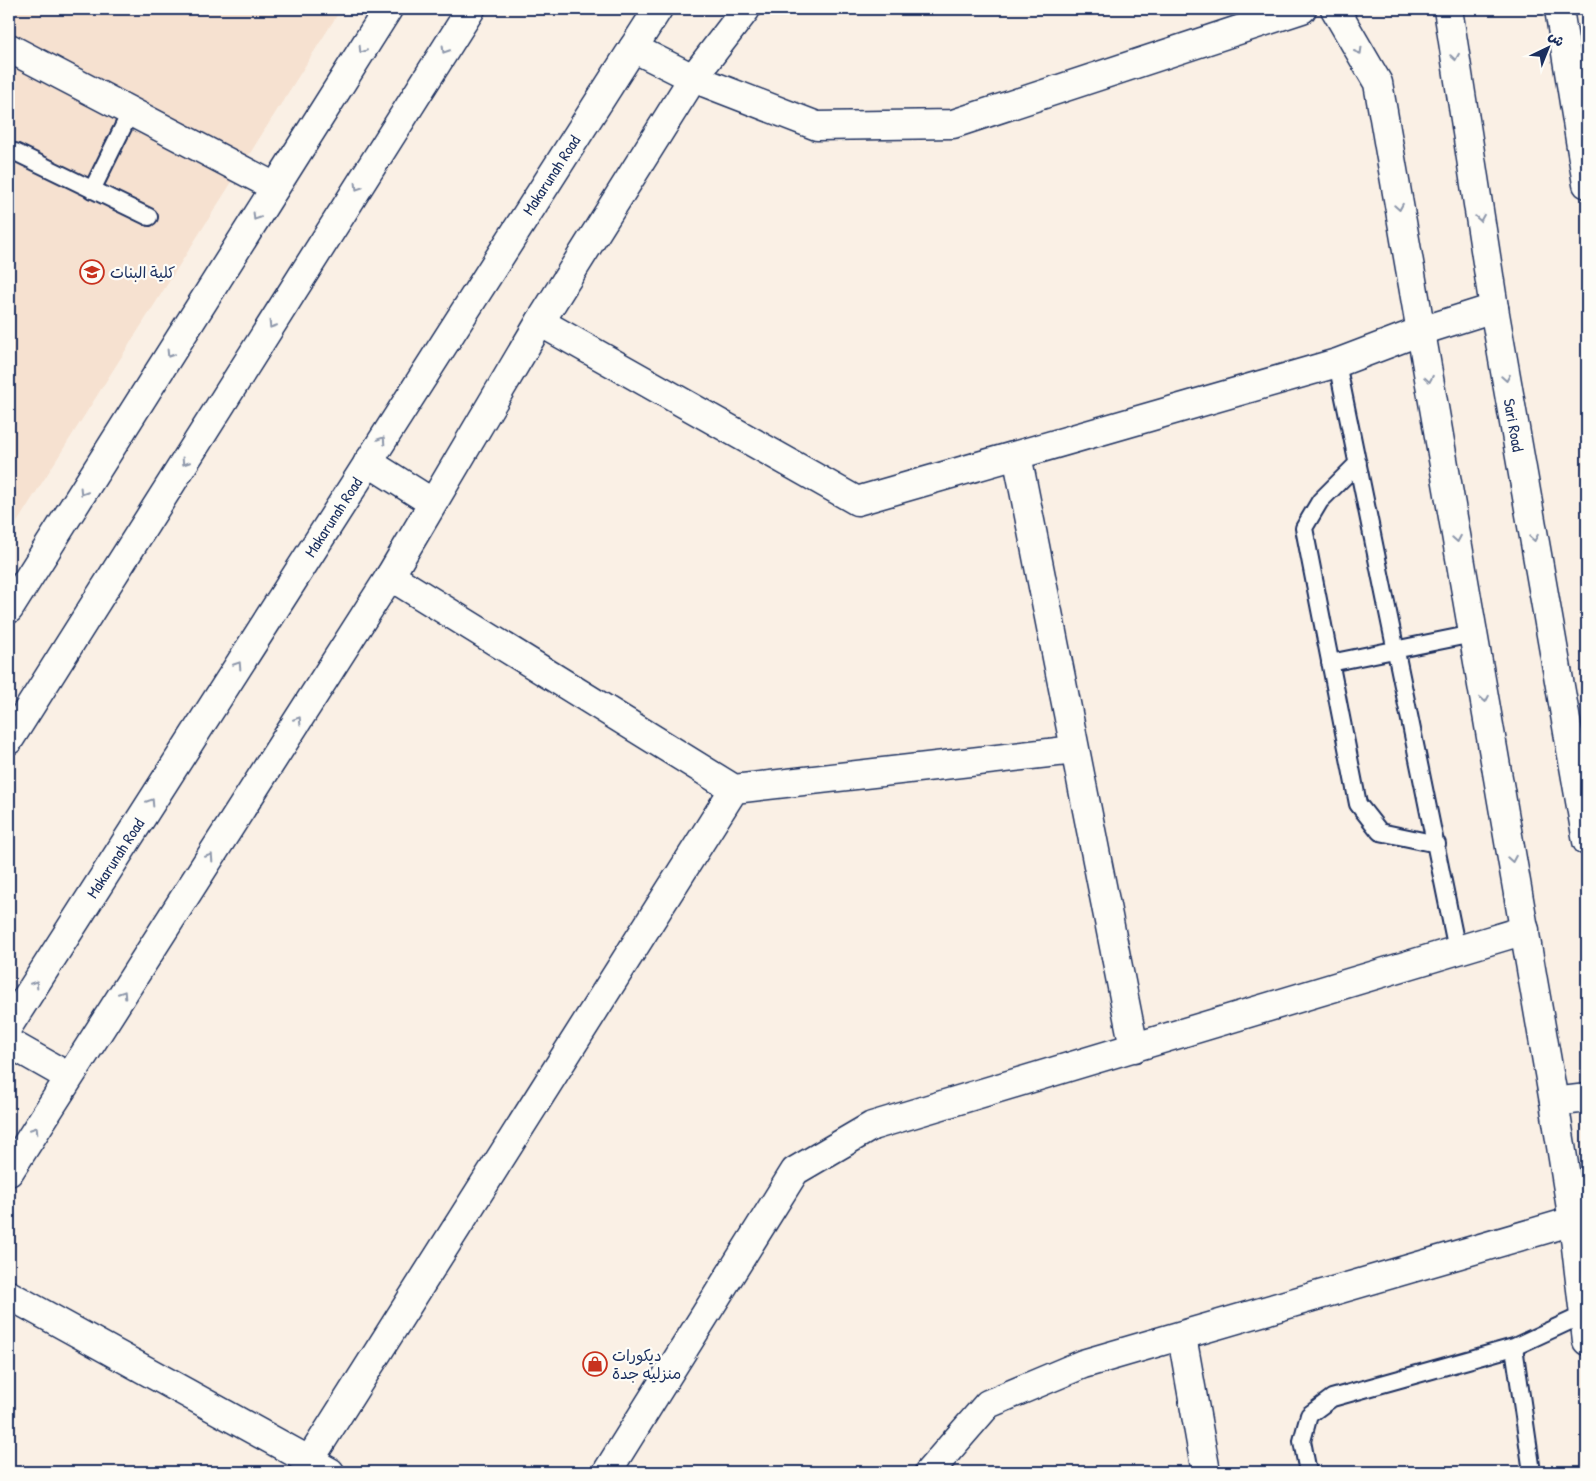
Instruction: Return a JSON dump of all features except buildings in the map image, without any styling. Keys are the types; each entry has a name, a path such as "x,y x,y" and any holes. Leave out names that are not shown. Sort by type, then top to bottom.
{"main road":[{"path":"9,609 388,9"},
{"path":"9,740 472,9"},
{"name":"Makarunah Road","path":"9,1025 658,9"},
{"path":"9,1172 390,576 540,322 693,78 746,9"},
{"path":"633,48 693,78 817,126 953,124 1302,9"},
{"path":"1335,9 1378,83 1554,1102 1573,1221 1585,1328"},
{"name":"Sari Road","path":"1448,9 1494,308 1587,841"},
{"path":"1559,9 1587,184"},
{"path":"9,48 275,187"},
{"path":"540,322 857,501 1337,363 1421,330 1494,308"},
{"path":"1017,455 1134,1048"},
{"path":"368,462 433,503"},
{"path":"390,576 734,789 1076,750"},
{"path":"9,1295 319,1466 734,789"},
{"path":"607,1472 795,1171 872,1126 1525,930"},
{"path":"9,1044 69,1077"},
{"path":"1554,1102 1587,1098"},
{"path":"929,1472 988,1404 1083,1364 1573,1221"},
{"path":"1182,1336 1206,1472"}],"lane":[{"path":"92,190 131,111"},
{"path":"15,152 149,217"},
{"path":"1337,363 1437,844 1457,950"},
{"path":"1358,463 1320,501 1304,528 1358,804 1380,832 1437,844"},
{"path":"1330,663 1473,634"},
{"path":"1308,1472 1302,1441 1309,1415 1332,1398 1585,1328"},
{"path":"1514,1347 1532,1472"}],"shaded area":[{"name":"كلية البنات","path":"9,9 341,9 9,535"}],"place":[{"name":"كلية البنات","path":"92,272"},
{"name":"ديكورات منزليه جدة","path":"595,1364"}]}
